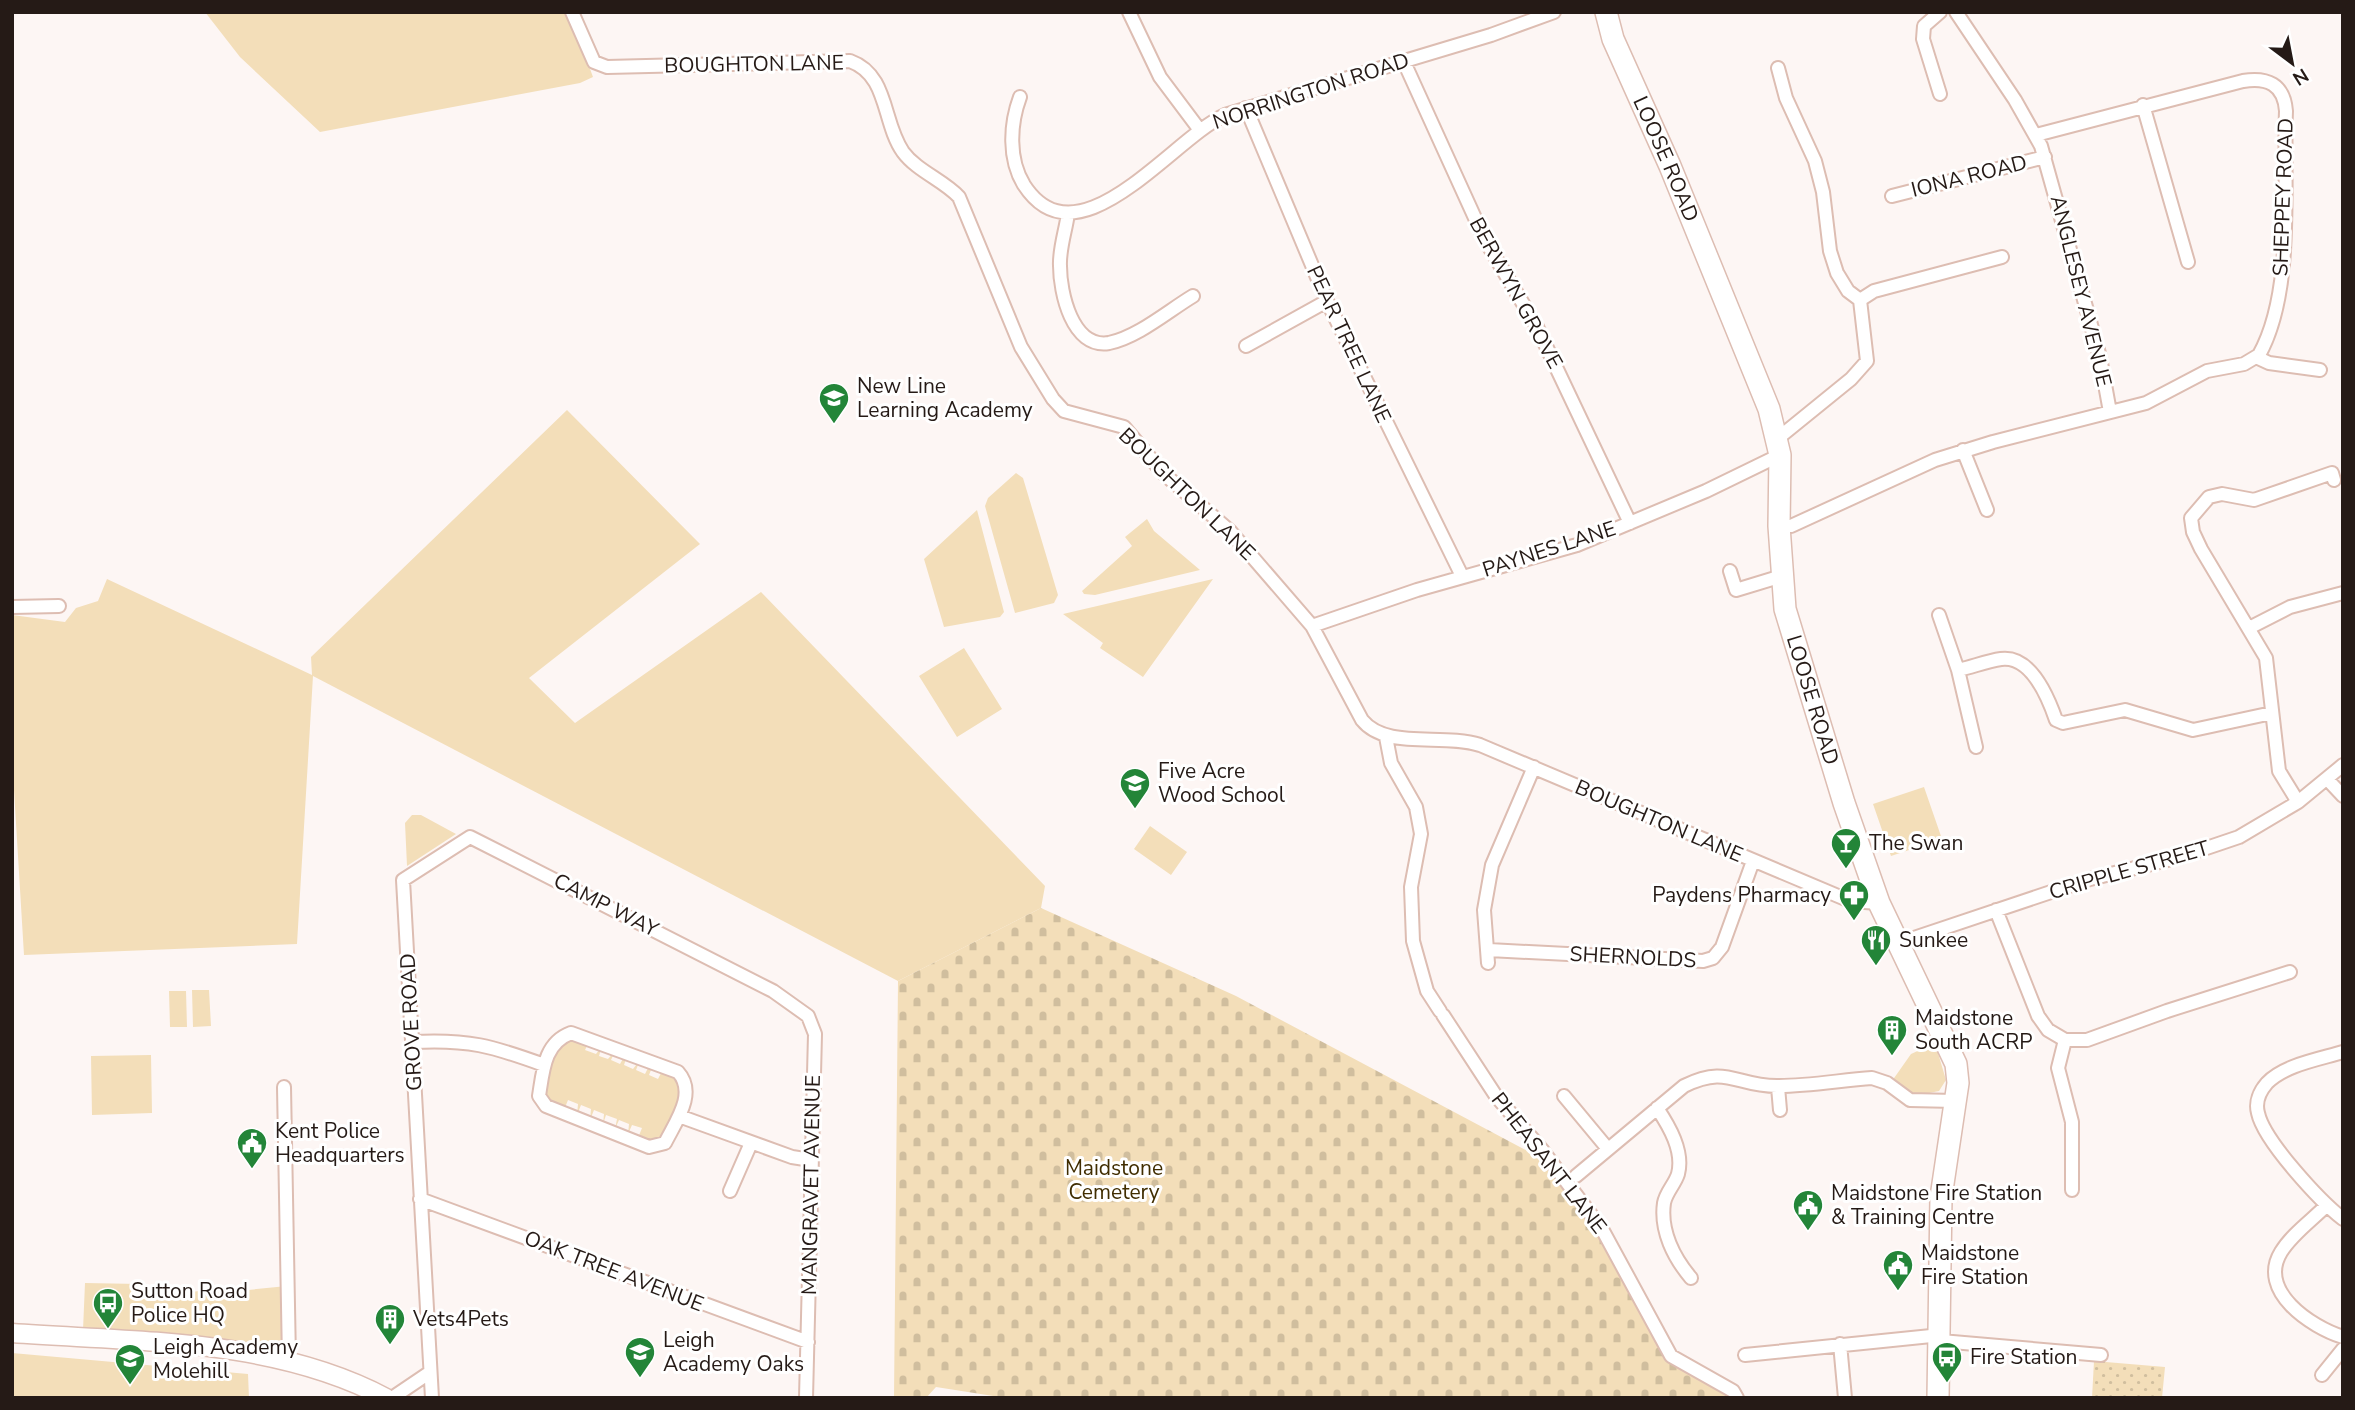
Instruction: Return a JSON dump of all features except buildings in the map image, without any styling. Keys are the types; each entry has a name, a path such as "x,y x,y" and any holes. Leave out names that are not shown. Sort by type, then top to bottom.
{"highway":[{"name":"LOOSE ROAD","path":"1606,12 1614,38 1675,177 1757,379 1779,447 1779,526 1786,609 1844,803 1879,902 1950,1044 1956,1064 1955,1101 1941,1197 1941,1338 1938,1398"}],"main road":[{"path":"12,1333 176,1344 289,1360 357,1382 389,1398"}],"street":[{"name":"BOUGHTON LANE","path":"572,12 586,49 600,65 850,61 861,65 874,77 902,151 912,162 948,186 959,197 1021,347 1053,399 1064,411 1109,421 1133,435 1164,474 1200,502 1238,539 1312,626 1362,720 1373,732 1386,737 1466,741 1850,901 1879,902"},
{"path":"1129,12 1160,77 1199,129"},
{"name":"NORRINGTON ROAD","path":"1068,213 1092,211 1108,203 1215,119 1404,62 1554,12"},
{"path":"1940,12 1924,26 1923,39 1940,94"},
{"name":"ANGLESEY AVENUE","path":"1779,526 1791,526 1963,450 2110,412 2100,357 2045,157 2036,135 1956,12"},
{"name":"BERWYN GROVE","path":"1404,62 1485,240 1543,337 1630,523"},
{"path":"1778,68 1786,98 1815,161 1823,192 1830,251 1837,273 1848,291 1860,300 1874,291 2002,257"},
{"name":"SHEPPEY ROAD","path":"2036,135 2143,105 2252,79 2267,80 2283,93 2286,111 2283,258 2273,313 2256,357"},
{"path":"1020,96 1012,123 1015,161 1021,178 1044,204 1068,213 1060,264 1063,298 1074,323 1088,340 1105,344 1122,339 1193,296"},
{"path":"2143,105 2188,262"},
{"name":"PEAR TREE LANE","path":"1245,108 1328,301 1462,576"},
{"name":"IONA ROAD","path":"1892,196 2045,157"},
{"name":"PAYNES LANE","path":"1312,626 1462,576 1577,545 1630,523 1779,447 1867,361 1860,300"},
{"path":"1246,346 1328,301"},
{"path":"2110,412 2155,399 2207,371 2244,364 2256,357 2269,363 2320,370"},
{"path":"1963,450 1987,510"},
{"path":"2298,802 2279,771 2266,657 2201,549 2193,532 2191,518 2209,497 2222,494 2254,500 2336,473"},
{"path":"1730,571 1736,590 1782,576"},
{"path":"2249,628 2290,607 2343,593"},
{"path":"12,607 59,606"},
{"path":"1940,615 1958,670 1976,747"},
{"path":"1958,670 2003,658 2017,661 2036,678 2049,699 2056,720 2063,723 2125,710 2193,730 2272,712"},
{"name":"PHEASANT LANE","path":"1386,737 1391,763 1416,807 1420,834 1411,887 1413,941 1427,991 1496,1096 1544,1151 1602,1229 1671,1356 1733,1391 1737,1398"},
{"name":"CRIPPLE STREET","path":"1899,943 2090,879 2215,846 2239,837 2298,802 2343,765"},
{"path":"1488,963 1484,910 1492,865 1534,768"},
{"path":"2327,779 2343,796"},
{"name":"CAMP WAY","path":"403,880 470,836 773,991 808,1016"},
{"name":"SHERNOLDS","path":"1489,950 1703,961 1713,958 1722,947 1753,861"},
{"name":"GROVE ROAD","path":"403,880 432,1398"},
{"path":"1996,910 2038,1016 2048,1030 2065,1040 2087,1040 2141,1015 2195,1002 2264,975 2290,972"},
{"name":"MANGRAVET AVENUE","path":"806,1398 815,1034 808,1016"},
{"path":"571,1033 591,1038 678,1072 686,1081 688,1091 665,1143 657,1147 546,1106 539,1096 544,1065 553,1044 571,1033"},
{"path":"413,1042 454,1039 488,1045 544,1065"},
{"path":"2065,1040 2058,1068 2072,1122 2067,1168 2073,1190"},
{"path":"2343,1052 2278,1075 2263,1088 2258,1100 2259,1117 2288,1162 2343,1219"},
{"path":"1576,1176 1684,1086 1703,1076 1716,1074 1778,1087 1872,1079 1887,1083 1910,1100 1955,1101"},
{"path":"284,1087 289,1360"},
{"path":"1778,1087 1780,1110"},
{"path":"1564,1096 1608,1149"},
{"path":"1657,1108 1672,1131 1678,1174 1664,1205 1666,1229 1671,1248 1691,1278"},
{"path":"679,1116 792,1157 811,1160"},
{"path":"730,1191 751,1143"},
{"name":"OAK TREE AVENUE","path":"420,1199 808,1342"},
{"path":"2327,1205 2282,1251 2275,1279 2280,1293 2289,1304 2343,1337"},
{"path":"1745,1354 1840,1344 1941,1338 2101,1356"},
{"path":"1840,1344 1845,1398"},
{"path":"2322,1375 2339,1364 2343,1349"},
{"path":"389,1398 429,1373"}],"green space":[{"path":"205,12 569,12 593,77 580,83 320,132 240,57"},
{"path":"567,410 700,544 529,678 575,723 761,592 1045,886 1041,908 898,981 313,676 297,944 24,955 12,757 12,615 65,622 76,608 98,601 107,579 312,675 311,657"},
{"path":"1016,473 1023,478 1058,595 1054,603 1015,613 985,506 988,498"},
{"path":"977,510 1004,612 1000,617 944,627 924,559"},
{"path":"1147,519 1154,531 1200,570 1095,595 1084,594 1082,591 1132,546 1125,537"},
{"path":"1213,579 1143,677 1100,648 1103,643 1063,614"},
{"path":"964,648 1002,709 957,737 919,676"},
{"path":"1924,787 1942,839 1891,856 1873,804"},
{"path":"412,815 421,815 456,834 407,866 405,823"},
{"path":"1150,826 1187,852 1171,875 1134,849"},
{"name":"Maidstone Cemetery","path":"1041,908 1236,996 1537,1156 1599,1232 1667,1358 1733,1398 1006,1398 936,1387 926,1398 894,1398 898,981"},
{"path":"192,990 209,990 211,1026 193,1027"},
{"path":"169,991 186,991 187,1027 170,1027"},
{"path":"578,1038 589,1042 585,1050 596,1054 602,1046 599,1056 608,1059 615,1051 611,1060 620,1064 625,1055 627,1056 624,1065 633,1069 640,1060 636,1070 645,1074 650,1064 653,1065 649,1075 658,1079 663,1069 674,1073 684,1089 665,1138 651,1142 638,1138 642,1128 632,1125 628,1134 629,1124 619,1120 615,1129 617,1119 606,1115 603,1124 604,1114 594,1110 590,1120 591,1109 581,1105 577,1115 578,1104 568,1100 564,1110 547,1098 545,1080 551,1062 563,1047"},
{"path":"1935,1043 1946,1080 1939,1091 1929,1093 1929,1096 1914,1096 1892,1081 1911,1054"},
{"path":"151,1055 152,1113 92,1115 91,1056"},
{"path":"85,1283 140,1284 155,1297 228,1287 228,1292 287,1286 285,1349 279,1351 83,1330"},
{"name":"Leigh Academy Molehill","path":"12,1353 248,1374 249,1398 12,1398"},
{"path":"2094,1361 2165,1367 2162,1398 2092,1398"}],"place":[{"name":"New Line Learning Academy","path":"834,425"},
{"name":"Five Acre Wood School","path":"1135,810"},
{"name":"The Swan","path":"1846,870"},
{"name":"Paydens Pharmacy","path":"1854,922"},
{"name":"Sunkee","path":"1876,967"},
{"name":"Maidstone South ACRP","path":"1892,1057"},
{"name":"Kent Police Headquarters","path":"252,1170"},
{"name":"Maidstone Fire Station & Training Centre","path":"1808,1232"},
{"name":"Maidstone Fire Station","path":"1898,1292"},
{"name":"Sutton Road Police HQ","path":"108,1330"},
{"name":"Vets4Pets","path":"390,1346"},
{"name":"Leigh Academy Oaks","path":"640,1379"},
{"name":"Fire Station","path":"1947,1384"},
{"name":"Leigh Academy Molehill","path":"130,1386"}]}
